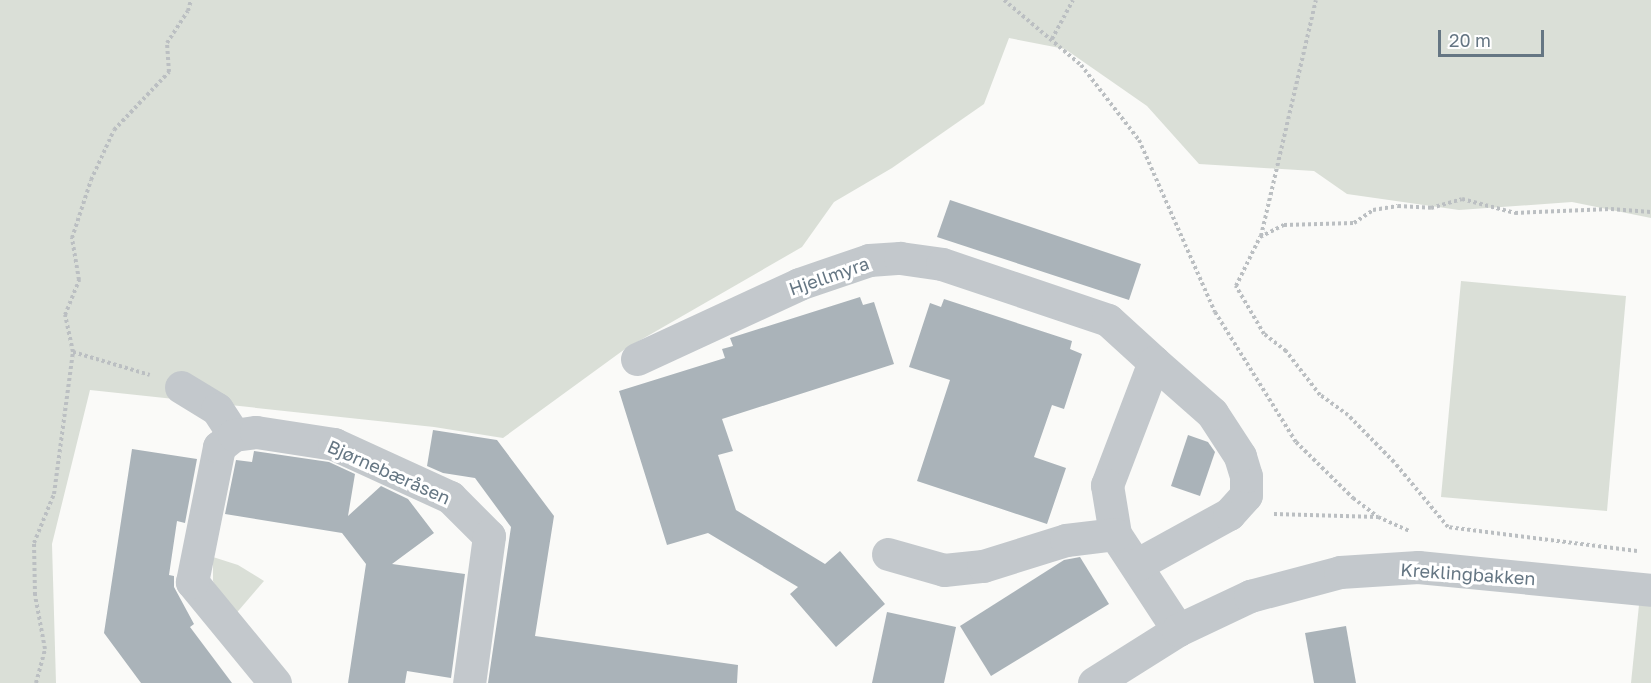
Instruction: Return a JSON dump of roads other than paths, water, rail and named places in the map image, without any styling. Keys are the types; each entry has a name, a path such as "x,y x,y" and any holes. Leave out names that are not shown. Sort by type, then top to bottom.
{"street":[{"name":"Hjellmyra","path":"637,359 800,284 869,260 900,258 942,264 1108,320 1212,413 1240,456 1246,476 1246,495 1229,514 1138,564"},
{"path":"1154,362 1107,484 1115,534 1138,564 1178,630"},
{"path":"181,387 217,410 234,435 219,447 192,582 275,683"},
{"name":"Bjørnebæråsen","path":"234,435 256,432 334,444 450,497 489,536 469,683"},
{"path":"888,554 944,570 983,566 1066,540 1115,534"},
{"name":"Kreklingbakken","path":"1094,683 1178,630 1250,596 1340,572 1418,567 1651,590"}]}
